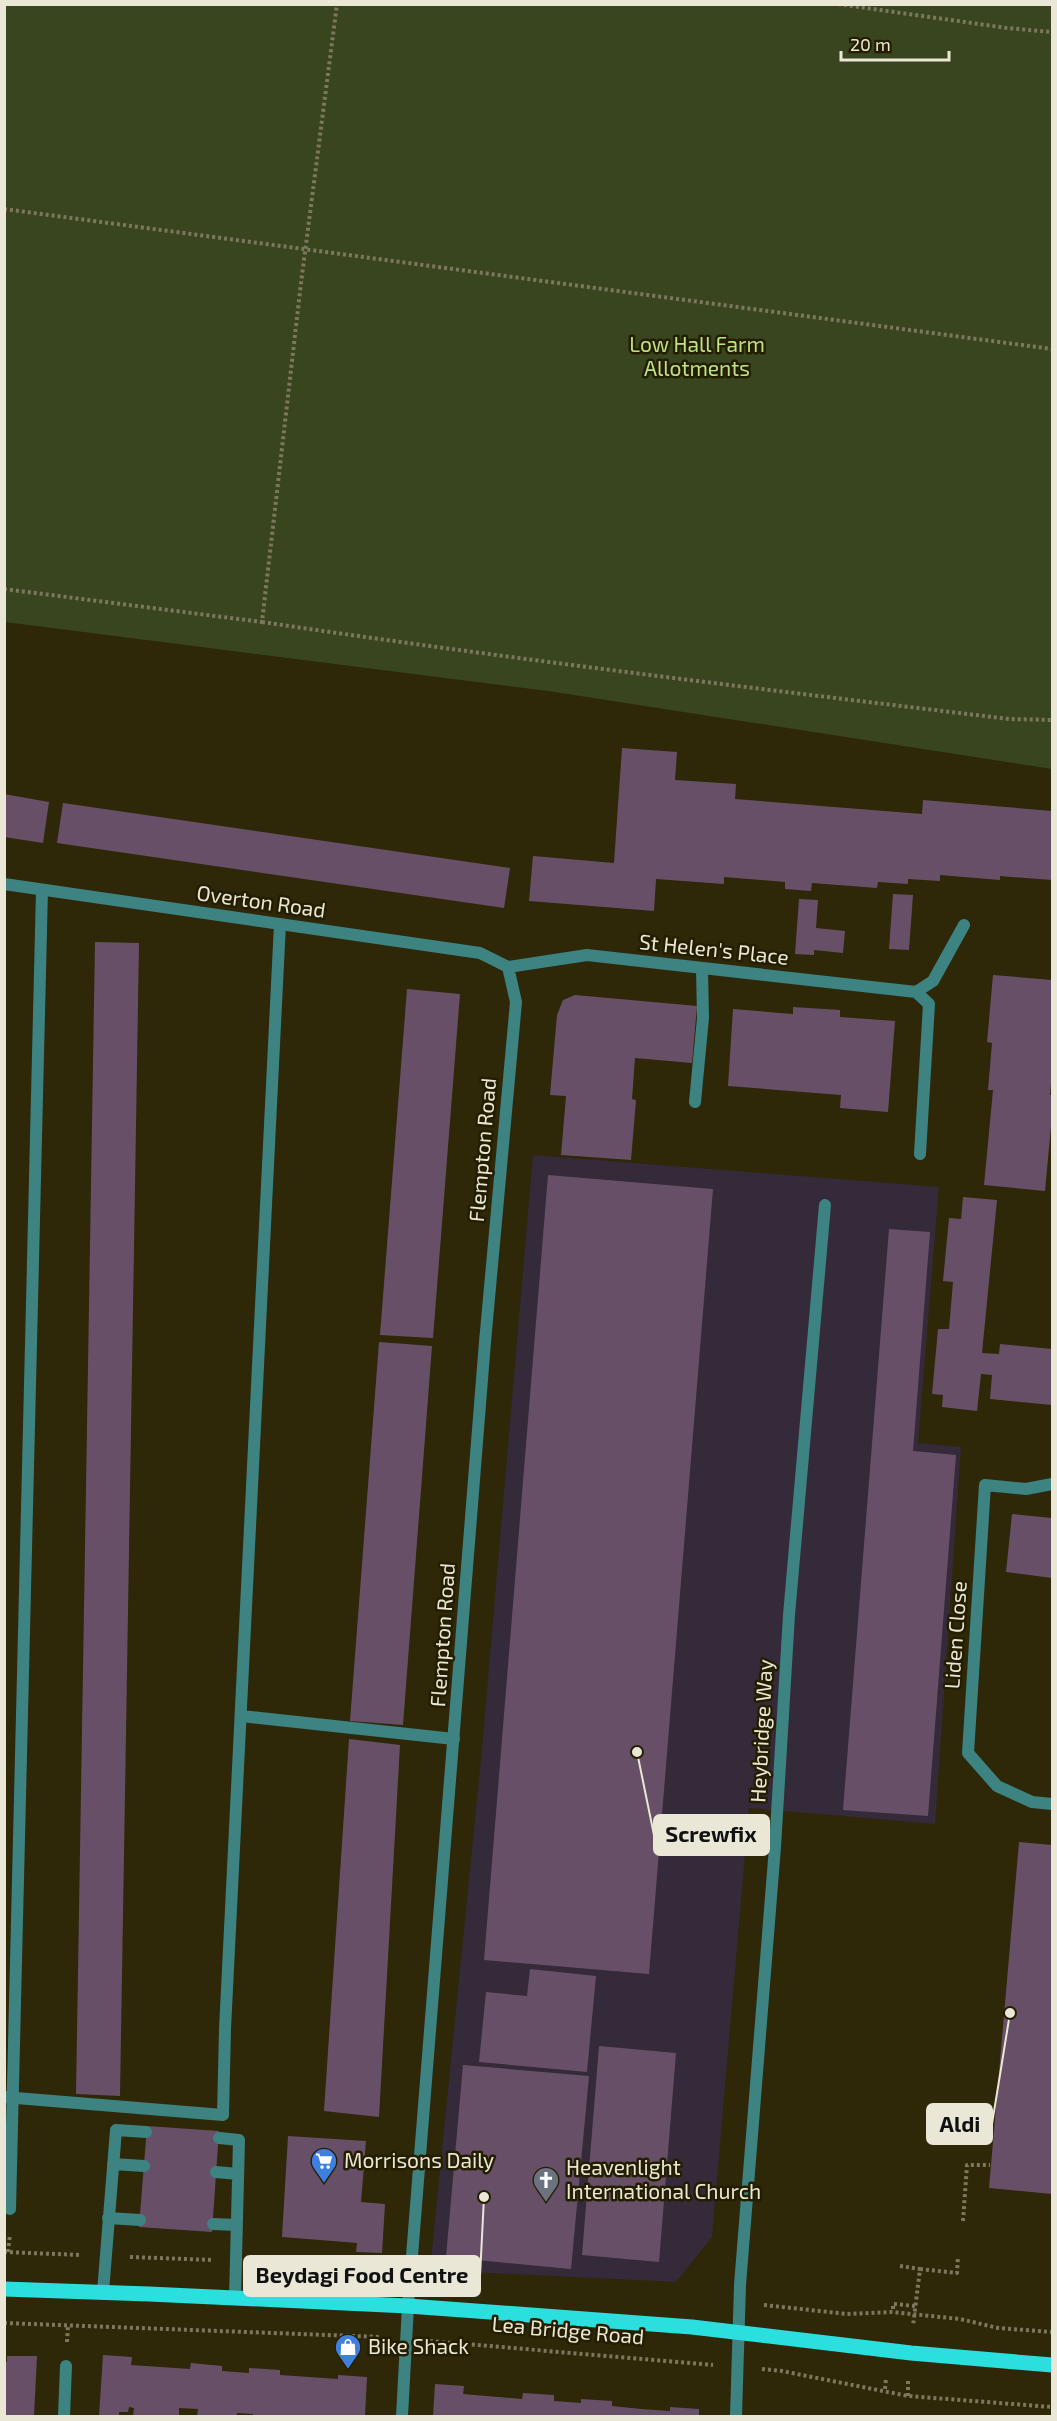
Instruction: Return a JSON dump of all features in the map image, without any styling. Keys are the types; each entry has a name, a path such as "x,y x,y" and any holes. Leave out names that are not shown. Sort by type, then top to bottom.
{"main road":[{"name":"Lea Bridge Road","path":"4,2289 408,2306 737,2332 911,2353 1053,2365"}],"street":[{"name":"Overton Road","path":"4,884 480,953 508,967"},
{"path":"10,2209 9,2097 42,890"},
{"path":"9,2097 223,2115 225,2029 280,924"},
{"path":"920,1154 929,1004 916,992 933,981 964,925"},
{"name":"St Helen's Place","path":"508,967 587,955 916,992"},
{"name":"Flempton Road","path":"402,2416 408,2306 485,1342 516,1002 508,967"},
{"path":"694,1102 703,1018 702,968"},
{"name":"Heybridge Way","path":"736,2416 737,2332 774,1847 789,1615 825,1204"},
{"name":"Liden Close","path":"1053,1484 1026,1489 986,1485 968,1753 997,1786 1032,1802 1053,1804"},
{"path":"241,1716 454,1739"},
{"path":"104,2292 116,2130 146,2132"},
{"path":"219,2138 239,2140 235,2298"},
{"path":"113,2164 144,2166"},
{"path":"216,2172 238,2174"},
{"path":"108,2218 140,2220"},
{"path":"213,2223 237,2225"},
{"path":"64,2416 66,2366"}],"path":[{"path":"262,622 305,249 338,4"},
{"path":"838,4 1007,28 1053,32"},
{"path":"4,209 1053,349"},
{"path":"4,589 753,689 1009,719 1053,720"},
{"path":"963,2221 967,2165 990,2165"},
{"path":"4,2252 236,2260 412,2278"},
{"path":"900,2266 957,2273 958,2257"},
{"path":"913,2326 920,2269"},
{"path":"893,2309 893,2304 916,2306"},
{"path":"774,2306 847,2314 892,2312 960,2319 998,2328 1053,2332"},
{"name":"Lea Bridge Road","path":"4,2323 407,2338 783,2371 908,2396 1053,2407"},
{"path":"885,2389 886,2378"},
{"path":"908,2380 908,2396"}],"shaded area":[{"path":"533,1155 939,1187 918,1443 961,1447 935,1824 749,1808 712,2237 676,2282 430,2270 482,1749"}],"green space":[{"name":"Low Hall Farm Allotments","path":"5,4 1052,5 1052,769 548,691 5,622"}],"building":[{"path":"622,748 677,752 675,780 736,784 735,799 922,814 923,800 1052,811 1052,880 1000,876 1000,880 940,875 940,881 908,879 908,884 878,882 877,888 812,883 811,891 785,889 785,882 724,877 724,884 656,879 654,911 529,901 533,856 614,863"},
{"path":"4,794 49,802 43,843 4,837"},
{"path":"63,803 510,868 504,908 57,843"},
{"path":"893,894 913,895 909,950 889,949"},
{"path":"799,899 818,900 816,928 845,931 843,953 814,950 814,955 795,954"},
{"path":"95,942 139,943 120,2096 76,2094"},
{"path":"993,975 1052,980 1050,1095 1052,1095 1052,1115 1045,1191 984,1185 993,1090 988,1090 992,1043 987,1042"},
{"path":"407,989 460,994 433,1338 380,1335"},
{"path":"575,995 697,1006 692,1063 635,1058 632,1099 636,1100 631,1160 561,1155 566,1096 550,1095 557,1015 563,1000"},
{"path":"793,1007 840,1010 840,1017 895,1021 888,1112 840,1108 841,1095 728,1086 733,1009 793,1014"},
{"path":"548,1175 713,1189 649,1974 484,1960"},
{"path":"963,1197 997,1200 982,1353 999,1354 1000,1344 1052,1349 1052,1405 990,1399 992,1375 981,1374 977,1411 942,1407 943,1395 932,1394 938,1329 949,1329 953,1282 943,1281 949,1218 961,1219"},
{"path":"889,1229 930,1232 913,1451 956,1455 928,1816 843,1810"},
{"path":"379,1342 432,1346 403,1725 350,1721"},
{"path":"1012,1514 1052,1518 1052,1578 1006,1572"},
{"path":"349,1739 400,1745 379,2117 324,2111"},
{"path":"1019,1842 1052,1845 1052,2194 989,2188"},
{"path":"530,1969 596,1976 587,2072 479,2062 486,1992 527,1996"},
{"path":"599,2046 676,2053 659,2262 582,2255"},
{"path":"463,2065 589,2076 571,2269 446,2257"},
{"path":"147,2126 219,2131 212,2232 139,2227"},
{"name":"Morrisons Daily","path":"288,2136 366,2141 361,2202 385,2204 382,2253 356,2252 357,2243 282,2237"},
{"path":"103,2355 132,2357 131,2365 190,2369 191,2363 222,2366 222,2371 249,2373 249,2368 280,2370 280,2375 338,2379 338,2375 367,2377 365,2416 253,2416 253,2414 237,2413 237,2416 197,2416 198,2409 179,2408 179,2416 133,2416 134,2408 129,2407 128,2412 119,2412 119,2416 99,2416"},
{"path":"7,2356 37,2356 34,2416 4,2416 4,2362 7,2362"},
{"path":"435,2384 464,2386 463,2394 522,2399 523,2393 554,2395 554,2401 581,2403 581,2399 612,2401 612,2406 641,2409 670,2411 670,2407 699,2409 699,2416 433,2416"}],"place":[{"name":"Screwfix","path":"637,1752"},
{"name":"Aldi","path":"1010,2013"},
{"name":"Morrisons Daily","path":"324,2184"},
{"name":"Beydagi Food Centre","path":"484,2197"},
{"name":"Heavenlight International Church","path":"546,2203"},
{"name":"Bike Shack","path":"348,2370"}]}
